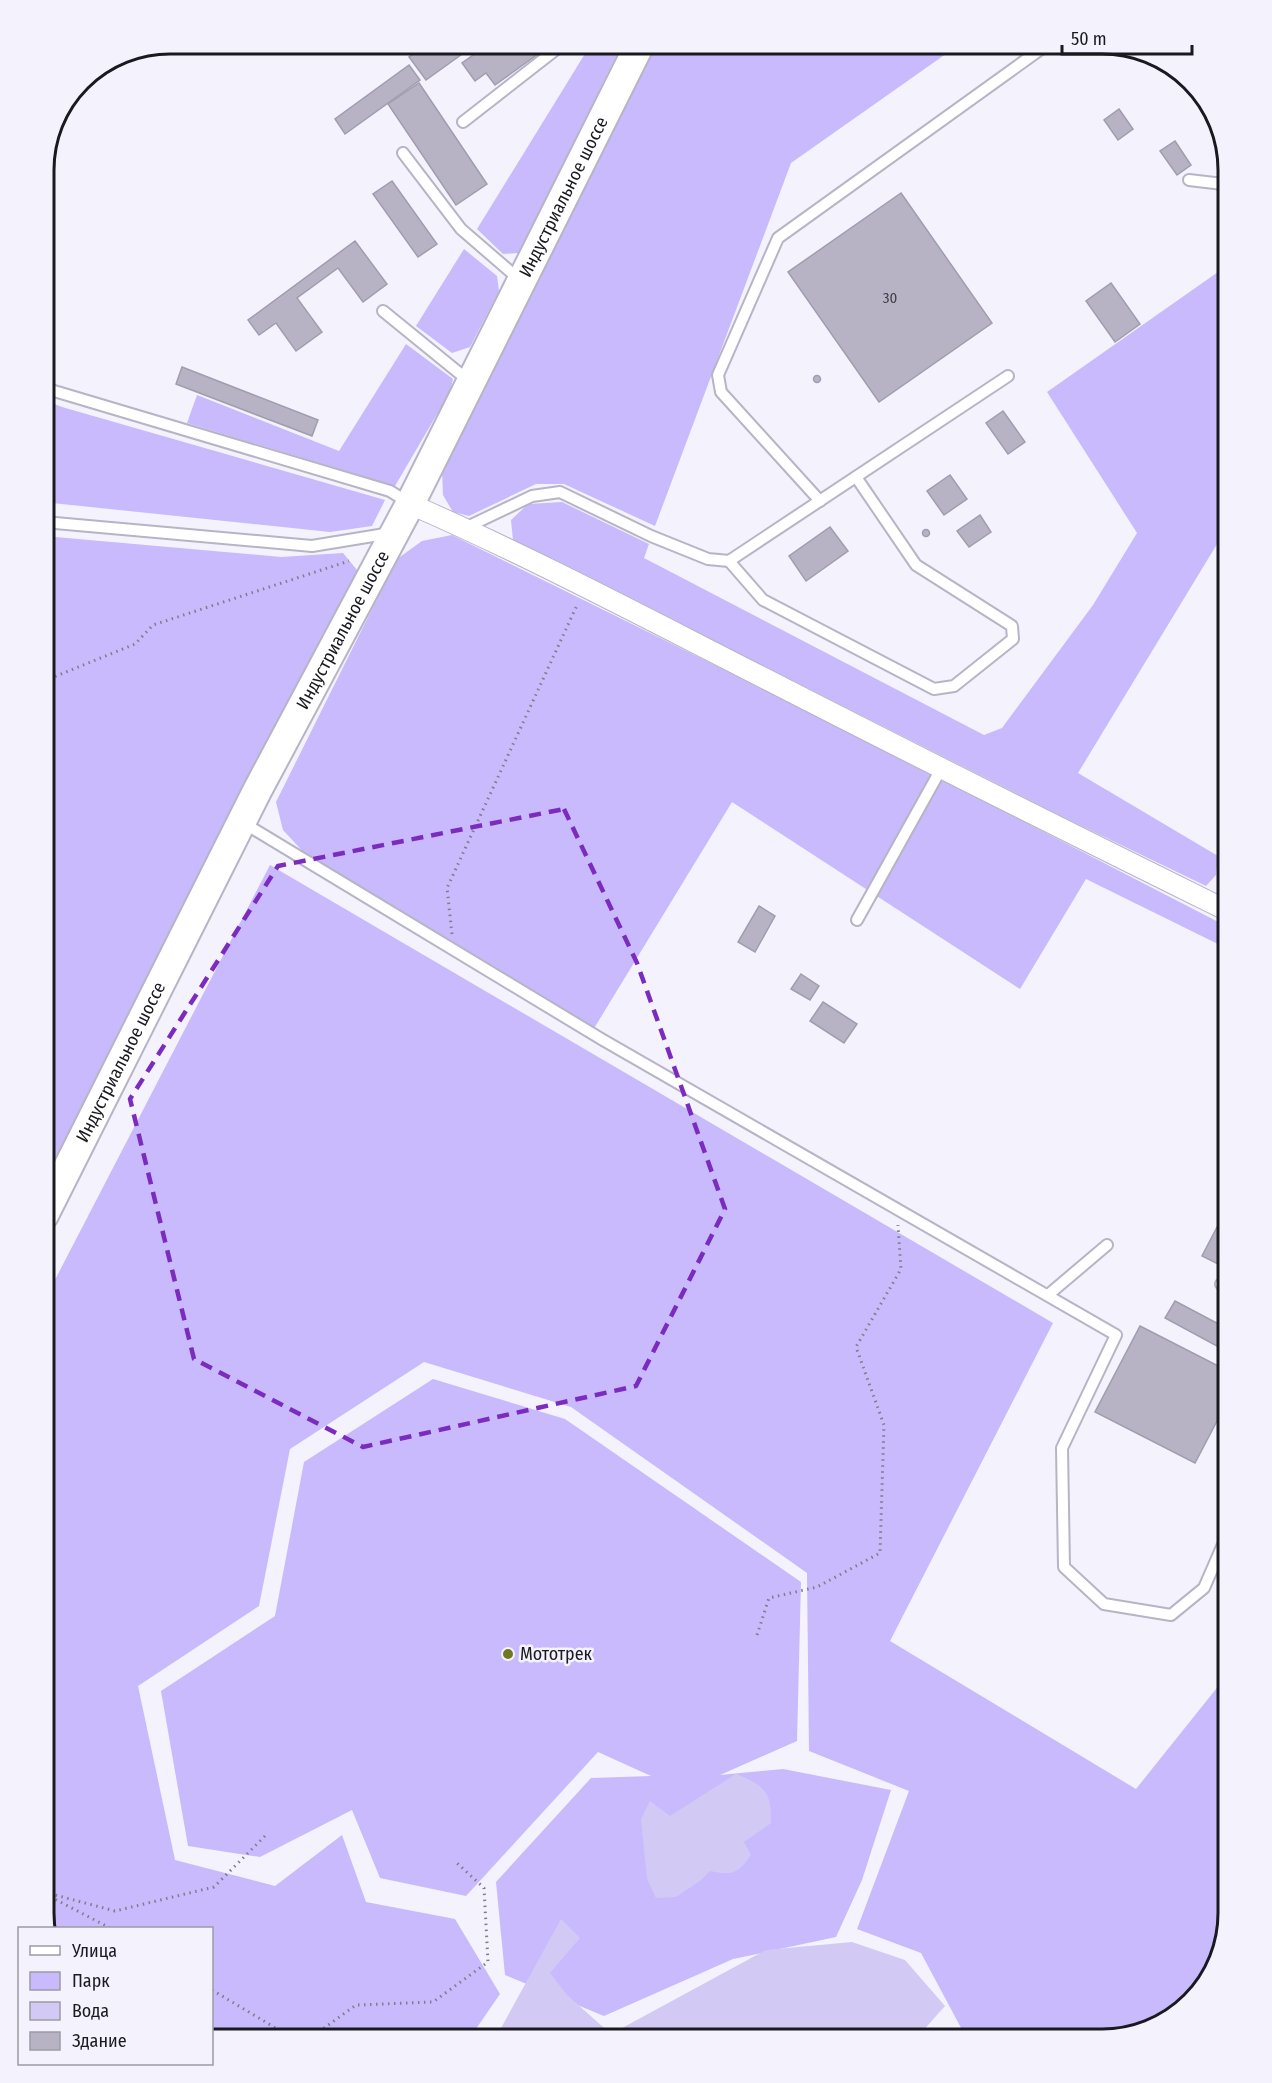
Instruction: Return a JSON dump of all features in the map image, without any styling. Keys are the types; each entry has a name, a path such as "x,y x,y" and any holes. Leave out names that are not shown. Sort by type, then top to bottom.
{"main road":[{"name":"Индустриальное шоссе","path":"54,1195 241,822 410,504 635,54"}],"street":[{"path":"410,504 465,528 941,769 1218,906"}],"lane":[{"path":"463,122 550,54"},
{"path":"820,501 721,392 718,375 778,238 1034,54"},
{"path":"403,153 461,229 521,281"},
{"path":"1188,180 1218,183"},
{"path":"383,311 471,382"},
{"path":"465,528 532,495 560,492 661,540 708,559 729,561 1008,376"},
{"path":"54,391 390,491 410,504"},
{"path":"729,561 764,600 934,689 954,686 1013,639 1012,626 916,565 856,477"},
{"path":"54,523 312,546 394,532"},
{"path":"857,920 941,769"},
{"path":"241,822 603,1040 1116,1335 1062,1448 1064,1567 1104,1604 1171,1615 1204,1588 1218,1556"},
{"path":"1048,1295 1107,1245"}],"path":[{"path":"54,677 135,644 153,625 350,561"},
{"path":"454,950 447,888 585,588"},
{"path":"757,1635 769,1598 817,1587 880,1553 884,1425 856,1347 902,1269 897,1209"},
{"path":"54,1896 115,1911 214,1887 266,1835"},
{"path":"323,2029 356,2006 433,2002 488,1962 484,1888 458,1863"},
{"path":"54,1898 106,1927"},
{"path":"213,1991 277,2029"}],"highlighted area":[{"path":"564,809 637,963 725,1209 636,1386 363,1447 194,1359 130,1099 278,866"}],"green space":[{"path":"585,54 617,54 519,253 503,254 477,229"},
{"path":"647,54 946,54 791,163 655,526 564,484 536,484 469,516 453,512 443,495 442,471"},
{"path":"464,249 497,276 499,291 470,347 452,353 416,326"},
{"path":"1218,272 1218,542 1078,773 1218,856 1216,875 1206,886 1063,817 513,540 511,520 528,504 562,502 649,544 644,558 984,735 1002,728 1093,605 1137,533 1047,392"},
{"path":"406,344 453,379 450,392 395,486 187,423 197,395 339,451"},
{"path":"54,404 385,500 372,526 330,532 54,503"},
{"path":"452,535 719,667 752,681 1218,922 1218,944 1086,879 1020,989 732,802 593,1030 307,856 283,830 276,802 397,559 422,541"},
{"path":"54,537 281,557 343,553 357,570 331,631 54,1170"},
{"path":"270,865 1053,1323 890,1641 1136,1789 1218,1686 1218,1913 1214,1943 1206,1964 1189,1989 1178,2000 1153,2017 1132,2025 1102,2029 962,2029 921,1953 857,1929 909,1791 809,1751 807,1573 571,1407 424,1362 290,1449 259,1606 138,1686 175,1860 275,1886 342,1835 366,1902 455,1919 500,1994 476,2029 213,2029 213,1927 55,1927 54,1282"},
{"name":"Мототрек","path":"433,1379 565,1419 801,1582 797,1741 720,1775 783,1769 891,1790 862,1880 836,1937 733,1959 604,2016 505,1975 496,1882 591,1778 651,1776 598,1752 466,1896 380,1878 352,1810 260,1857 188,1846 161,1691 275,1616 304,1462"}],"water":[{"path":"736,1774 760,1786 770,1804 771,1823 744,1842 751,1855 743,1866 734,1872 710,1871 700,1881 676,1897 656,1898 647,1879 641,1819 650,1801 670,1816"},
{"path":"561,1919 580,1938 550,1973 567,1995 605,2029 500,2029"},
{"path":"852,1942 905,1960 945,2006 925,2029 620,2029 766,1950"}],"building":[{"path":"413,54 462,54 426,80 409,57"},
{"path":"475,54 538,54 495,85 486,73 475,81 462,63"},
{"path":"409,65 420,80 345,134 335,119"},
{"path":"419,83 487,184 456,205 388,104"},
{"path":"1119,109 1133,129 1118,140 1104,120"},
{"path":"1175,141 1191,165 1177,175 1160,151"},
{"path":"392,181 437,244 418,257 373,194"},
{"path":"901,193 992,323 879,402 788,272"},
{"path":"355,241 387,284 363,302 338,268 297,298 322,332 296,351 276,323 259,335 248,320"},
{"path":"1111,283 1140,324 1115,342 1086,301"},
{"path":"182,367 318,420 312,436 176,384"},
{"path":"817,376 820,379 817,382 814,379"},
{"path":"1003,411 1025,442 1008,454 986,423"},
{"path":"950,475 967,499 944,515 927,491"},
{"path":"980,515 991,532 969,547 957,531"},
{"path":"830,527 848,551 806,581 789,556"},
{"path":"926,530 929,533 926,536 923,533"},
{"path":"759,906 775,916 755,952 738,942"},
{"path":"801,974 819,986 810,1000 791,989"},
{"path":"823,1002 857,1024 844,1043 810,1021"},
{"path":"1218,1225 1218,1264 1202,1256"},
{"path":"1175,1301 1218,1324 1218,1347 1165,1318"},
{"path":"1140,1326 1218,1366 1218,1419 1195,1463 1095,1412"}],"place":[{"name":"Мототрек","path":"508,1654"}]}
